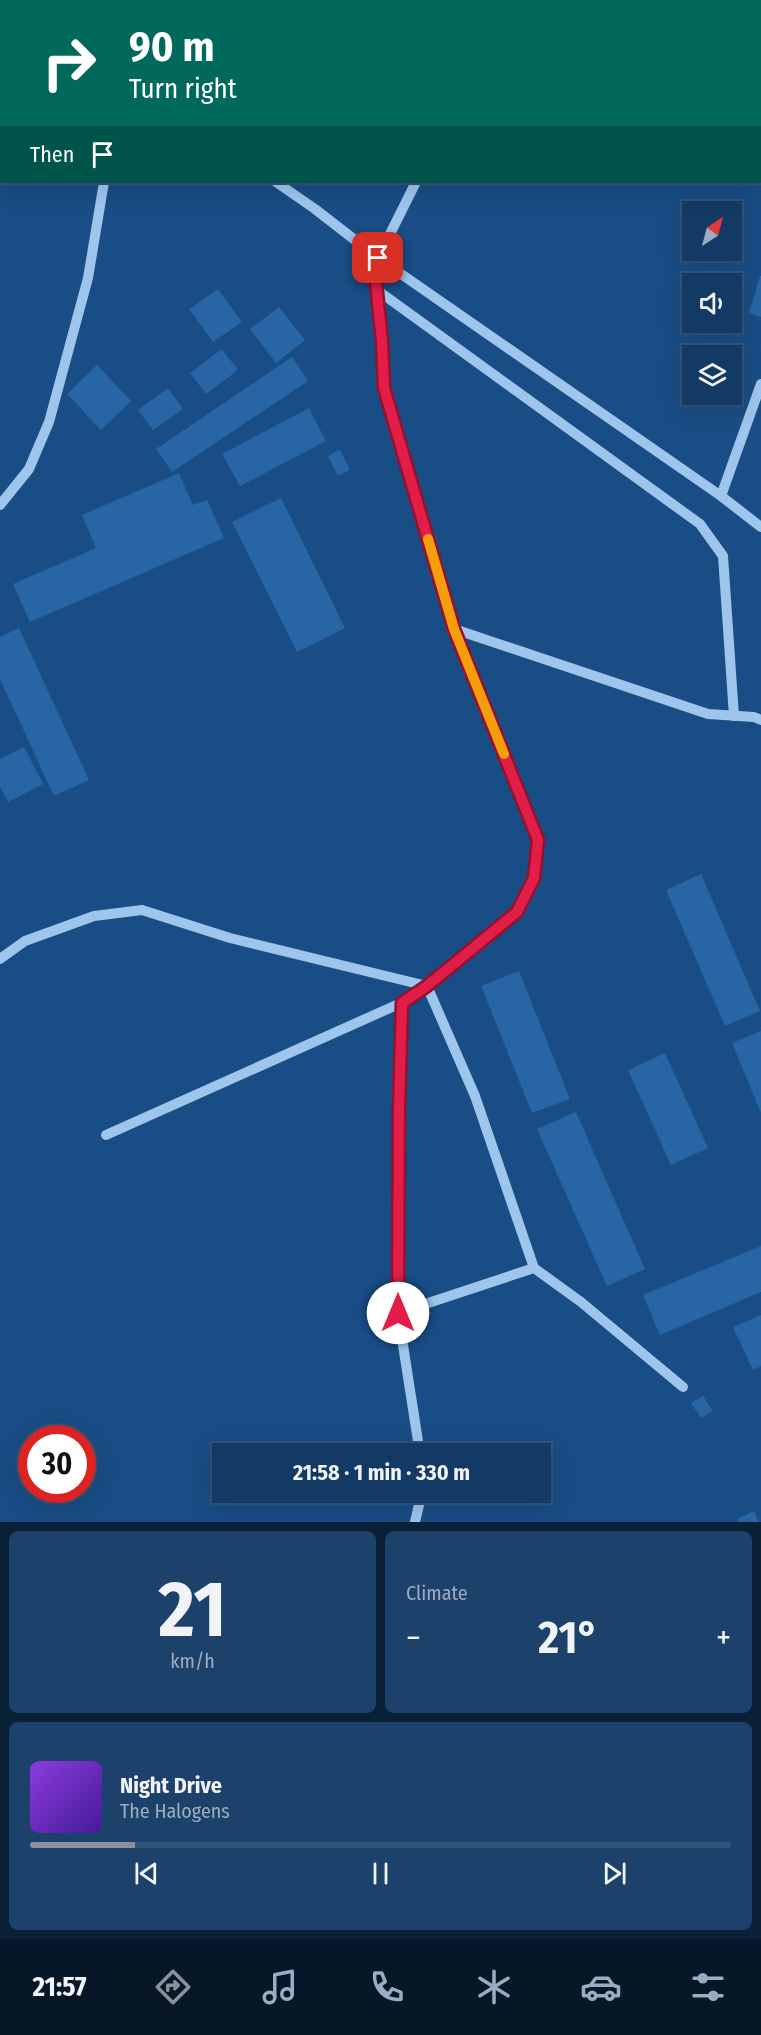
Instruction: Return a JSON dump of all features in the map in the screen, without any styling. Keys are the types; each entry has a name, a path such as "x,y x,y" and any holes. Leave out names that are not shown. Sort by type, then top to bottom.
{"street":[{"path":"0,505 29,468 50,422 88,278 104,183"},
{"path":"277,183 378,258 721,496 761,527"},
{"path":"106,1135 402,1003 427,986 517,912 534,878 538,840 454,629 384,388 375,274 378,258 416,183"},
{"path":"377,290 700,524 723,556 734,716"},
{"path":"721,496 761,384"},
{"path":"454,629 708,714 754,717 761,720"},
{"path":"0,959 26,941 94,916 142,910 230,938 427,986"},
{"path":"427,986 475,1096 534,1268 581,1302 683,1387"},
{"path":"402,1003 398,1313 418,1443"},
{"path":"398,1313 534,1268"},
{"path":"415,1522 419,1503"}],"building":[{"path":"761,276 761,317 749,313"},
{"path":"218,289 242,322 213,342 189,309"},
{"path":"279,307 305,340 276,363 250,329"},
{"path":"222,349 238,370 206,394 190,373"},
{"path":"292,357 308,381 172,472 156,449"},
{"path":"97,365 131,401 101,430 67,394"},
{"path":"168,388 183,409 153,430 138,410"},
{"path":"309,408 326,441 240,486 222,454"},
{"path":"340,450 350,470 338,476 328,456"},
{"path":"179,473 193,505 207,500 224,538 30,622 13,584 96,548 82,515"},
{"path":"281,498 345,628 297,652 232,522"},
{"path":"19,628 89,780 54,796 0,679 0,637"},
{"path":"24,747 43,784 8,802 0,787 0,759"},
{"path":"701,874 760,1011 725,1026 666,890"},
{"path":"519,971 570,1099 532,1113 481,986"},
{"path":"761,1031 761,1113 732,1043"},
{"path":"665,1053 708,1148 671,1165 628,1070"},
{"path":"576,1112 645,1269 607,1286 537,1129"},
{"path":"761,1246 761,1292 660,1335 643,1295"},
{"path":"761,1315 761,1366 753,1370 733,1327"},
{"path":"703,1396 713,1411 701,1418 691,1403"},
{"path":"754,1511 759,1522 739,1522 737,1519"}],"slow traffic":[{"path":"428,539 454,629 504,754"}],"route":[{"path":"378,258 375,274 384,388 454,629 538,840 534,878 517,912 427,986 402,1003 398,1313"}]}
